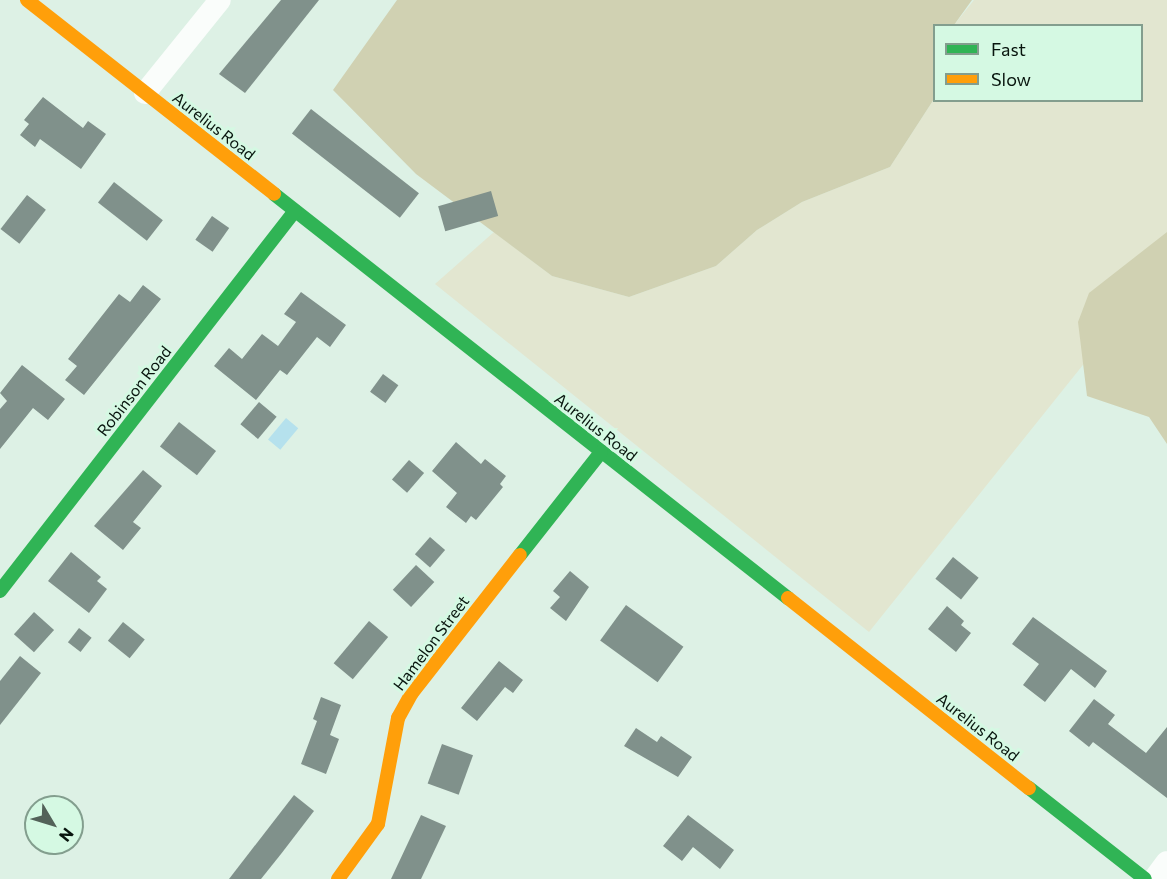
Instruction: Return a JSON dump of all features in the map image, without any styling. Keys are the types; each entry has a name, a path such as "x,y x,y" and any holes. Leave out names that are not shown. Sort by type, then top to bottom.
{"street":[{"name":"Aurelius Road","path":"27,0 1144,879"},
{"path":"145,93 220,0"},
{"name":"Robinson Road","path":"0,591 295,211"},
{"name":"Hamelon Street","path":"338,879 378,824 398,718 412,693 601,452"},
{"path":"1154,879 1167,862"}],"green space":[{"path":"397,0 972,0 955,24 933,24 933,101 890,167 802,202 757,230 716,266 629,297 552,276 416,174 333,90"},
{"path":"974,0 1167,0 1167,260 869,632 435,284 494,232 552,276 629,297 716,266 757,230 802,202 890,167 933,101 1143,102 1143,24 955,24"},
{"path":"1167,232 1167,444 1149,417 1087,396 1078,322 1089,293"}],"water":[{"path":"286,418 298,428 280,450 268,439"}],"building":[{"path":"281,0 319,0 245,93 219,74"},
{"path":"43,97 83,128 88,121 106,134 81,169 40,139 35,147 20,135 29,124 24,120"},
{"path":"311,109 419,193 400,218 292,133"},
{"path":"114,182 163,220 147,241 98,202"},
{"path":"491,191 498,216 445,231 438,206"},
{"path":"27,195 46,210 19,244 1,229"},
{"path":"212,216 229,228 213,252 195,240"},
{"path":"143,285 161,299 84,395 65,380 77,366 68,359 119,294 130,302"},
{"path":"301,292 346,325 330,347 317,337 287,375 280,370 256,400 214,366 229,348 242,359 262,334 278,346 296,322 284,314"},
{"path":"22,365 65,399 48,420 33,408 0,449 0,409 7,401 0,393"},
{"path":"383,374 398,385 385,403 370,392"},
{"path":"259,402 277,417 258,439 240,424"},
{"path":"179,422 216,451 197,475 160,446"},
{"path":"456,442 481,464 485,459 506,476 500,484 503,487 476,520 471,516 466,523 446,507 457,493 432,471"},
{"path":"409,460 424,473 407,493 392,480"},
{"path":"143,470 162,486 133,522 141,528 123,550 94,526"},
{"path":"430,537 445,550 430,567 415,554"},
{"path":"71,552 101,577 97,581 107,589 89,613 48,581"},
{"path":"953,557 979,578 961,600 935,579"},
{"path":"416,565 434,582 411,607 393,590"},
{"path":"570,571 589,587 566,621 550,608 560,597 553,591"},
{"path":"626,605 683,647 658,682 600,641"},
{"path":"947,606 964,621 961,625 971,633 956,652 928,629"},
{"path":"34,612 54,630 34,652 14,634"},
{"path":"1033,617 1107,671 1095,688 1071,669 1045,702 1023,685 1039,664 1012,644"},
{"path":"369,621 388,637 353,679 334,663"},
{"path":"123,622 145,640 130,658 108,641"},
{"path":"79,628 92,638 81,652 68,642"},
{"path":"20,656 41,673 0,725 0,681"},
{"path":"499,661 523,680 513,693 505,687 477,721 461,708"},
{"path":"321,697 341,705 330,735 339,739 326,774 301,764 317,721 313,719"},
{"path":"1094,699 1115,715 1108,724 1146,753 1167,727 1167,798 1093,742 1089,747 1069,731"},
{"path":"636,728 657,742 661,736 692,757 678,777 624,746"},
{"path":"442,744 473,755 459,795 428,783"},
{"path":"294,795 314,811 281,854 261,879 229,879"},
{"path":"421,815 446,826 421,879 391,879"},
{"path":"688,815 734,850 720,869 693,847 682,861 663,846"}],"traffic: fast":[{"path":"274,194 788,598"},
{"path":"0,591 295,211"},
{"path":"520,555 601,452"},
{"path":"1029,788 1145,879"}],"traffic: slow":[{"path":"27,0 274,194"},
{"path":"338,879 378,824 398,718 412,693 520,555"},
{"path":"788,598 1029,788"}]}
